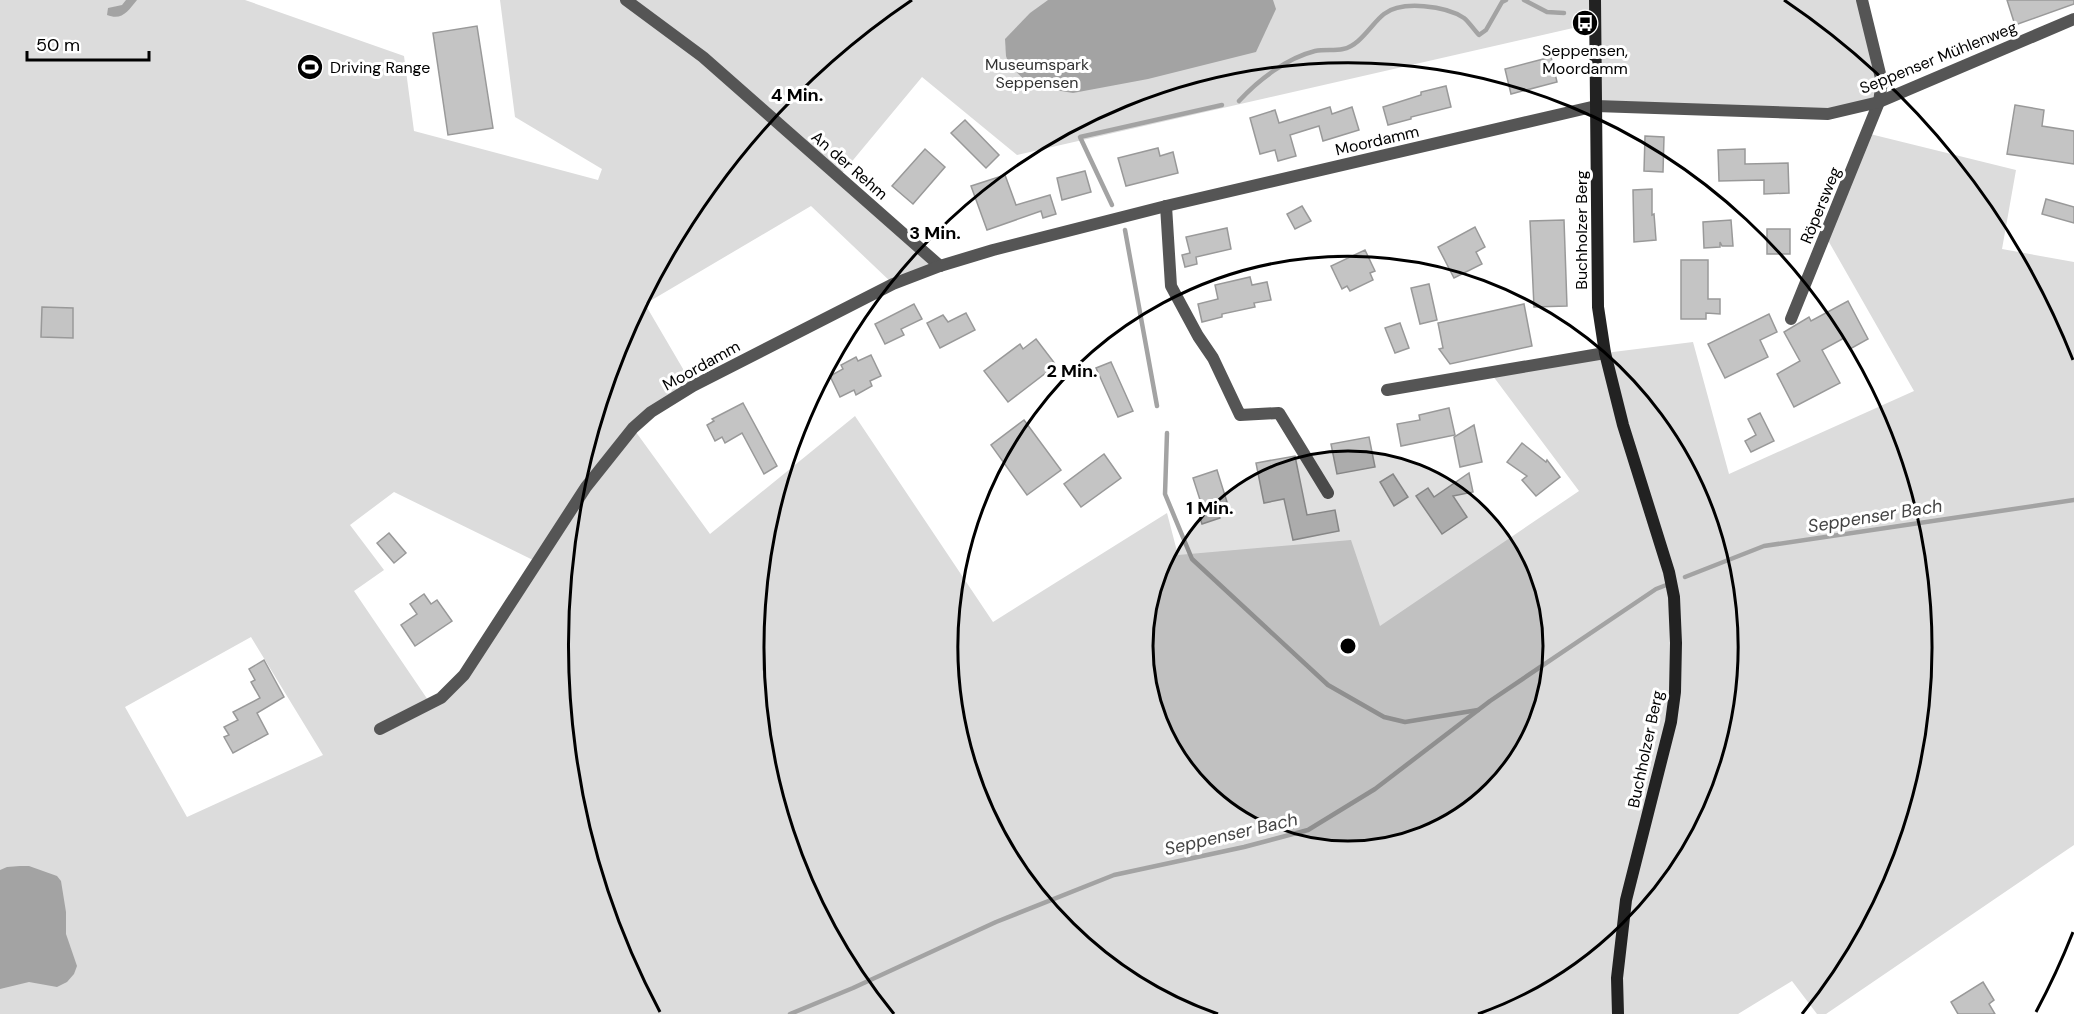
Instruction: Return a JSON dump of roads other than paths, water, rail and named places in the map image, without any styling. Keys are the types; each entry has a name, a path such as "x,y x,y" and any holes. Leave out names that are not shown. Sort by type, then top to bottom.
{"main road":[{"name":"Buchholzer Berg","path":"1595,0 1598,307 1605,353 1623,425 1669,572 1674,597 1676,643 1675,692 1671,722 1626,900 1617,978 1618,1014"}],"street":[{"name":"An der Rehm","path":"626,0 703,57 940,266"},
{"path":"1862,0 1882,82 1879,102"},
{"name":"Seppenser Mühlenweg","path":"1596,106 1828,114 1879,102 2074,19"},
{"name":"Röpersweg","path":"1791,319 1879,102"},
{"name":"Moordamm","path":"380,729 441,698 464,675 586,487 633,428 651,412 693,386 893,284 940,266 993,250 1166,206 1596,106"},
{"path":"1166,206 1171,286 1198,336 1214,358 1240,415 1280,413 1328,493"},
{"path":"1387,390 1605,353"}],"waterway":[{"path":"1239,101 1264,78 1304,54 1322,50 1340,50 1355,44 1379,18 1392,10 1412,6 1446,10 1464,18 1479,35 1486,30 1502,2 1506,0"},
{"path":"1524,0 1547,12 1564,13"},
{"path":"1112,205 1080,137 1222,105"},
{"path":"1125,230 1157,406"},
{"path":"1167,433 1165,494 1192,559 1328,685 1384,717 1405,722 1478,710"},
{"name":"Seppenser Bach","path":"1685,577 1764,546 2074,500"},
{"name":"Seppenser Bach","path":"790,1014 853,988 996,922 1114,875 1244,847 1308,830 1375,789 1490,701 1656,589 1669,584"}],"place":[{"name":"Seppensen, Moordamm","path":"1585,23"},
{"name":"Driving Range","path":"310,67"}],"park label":[{"name":"Museumspark Seppensen","path":"1037,73"}]}
